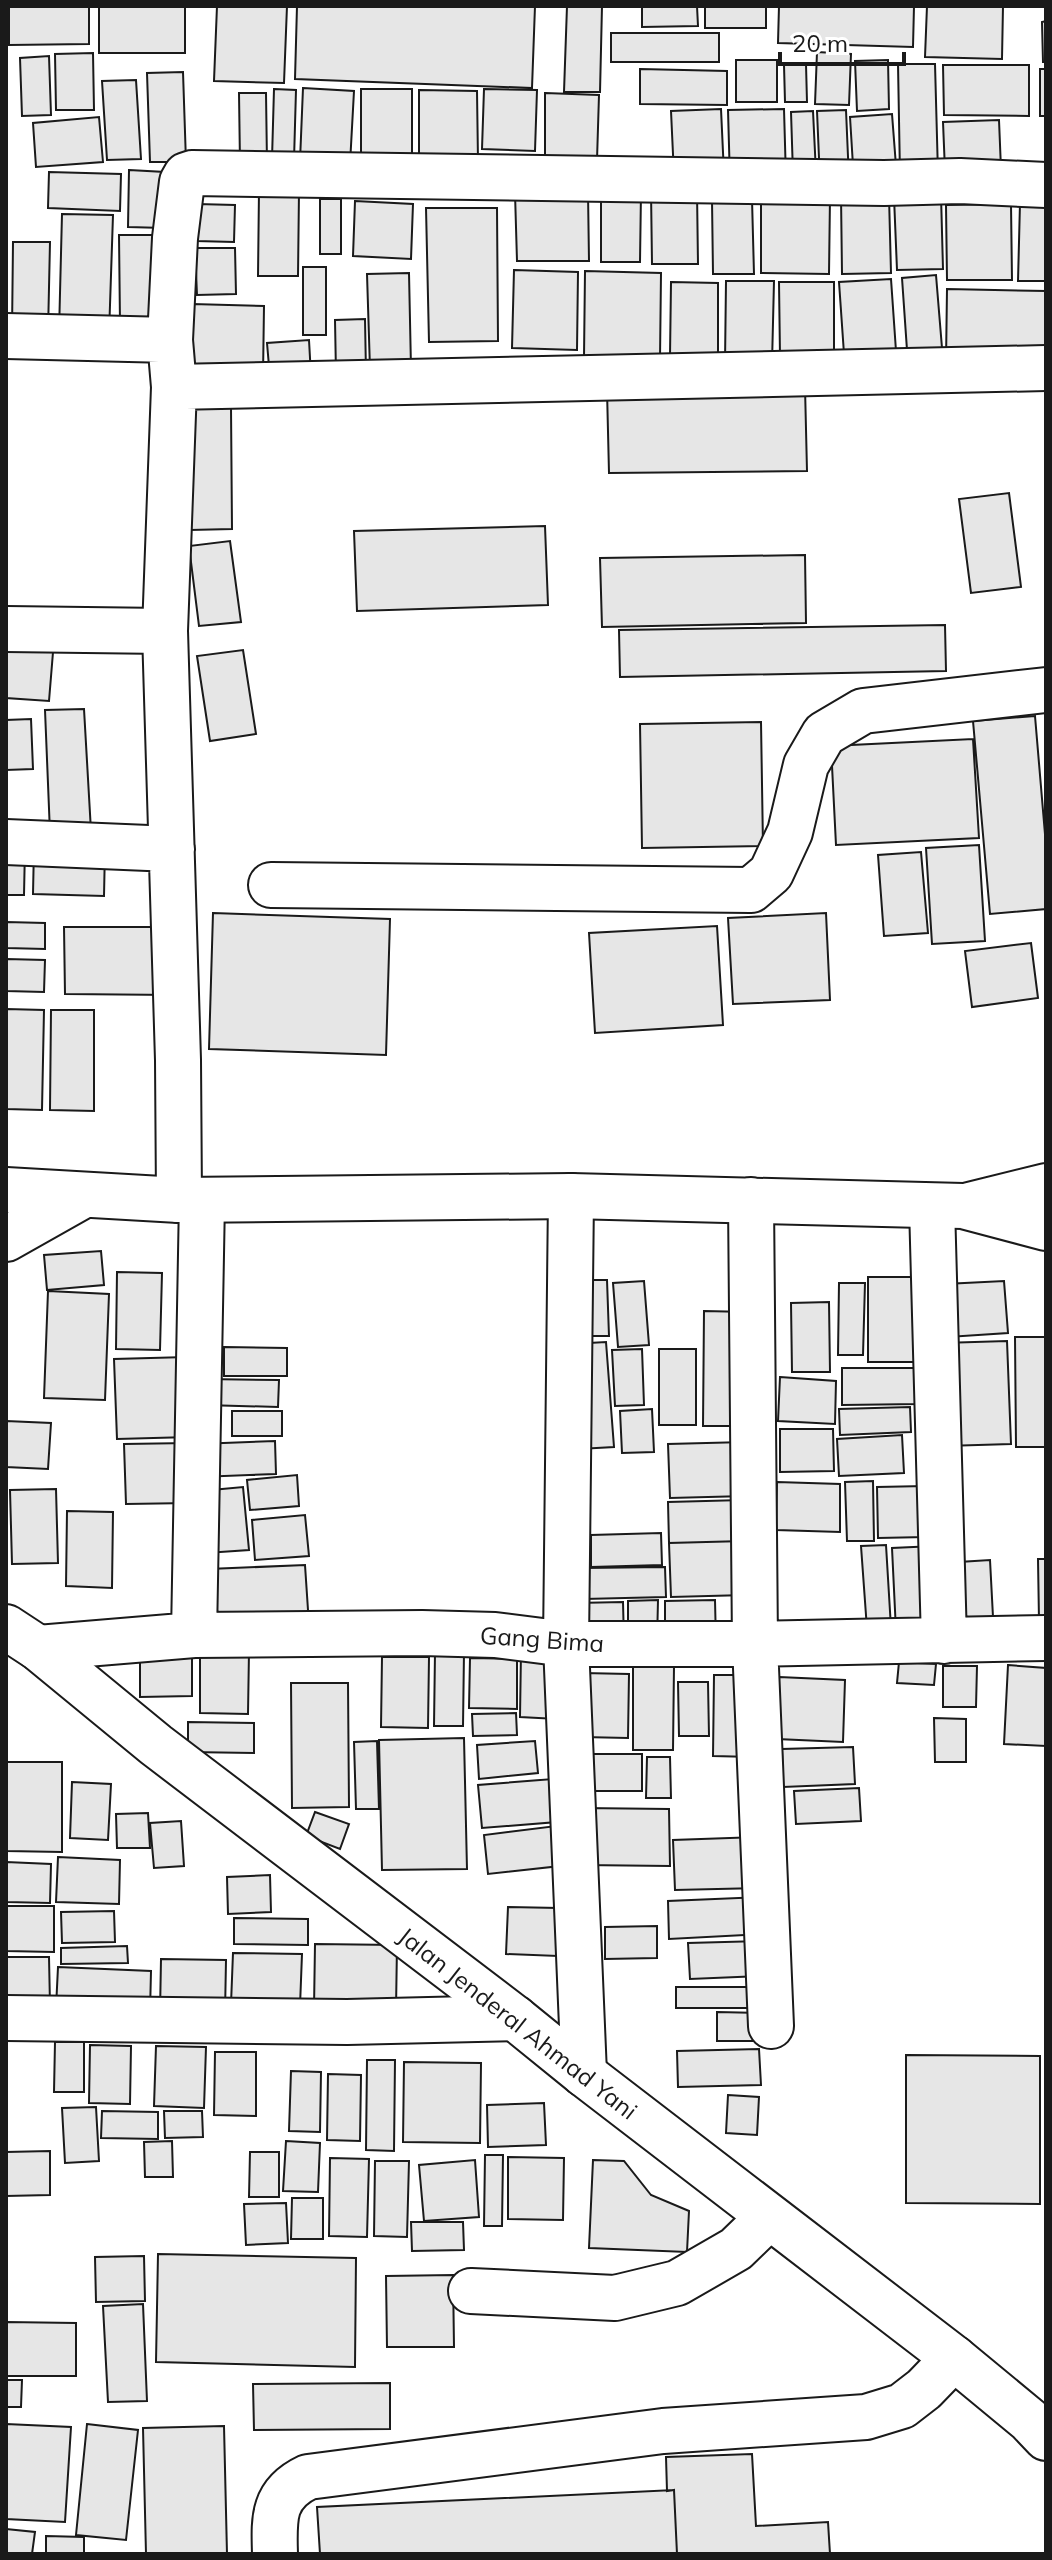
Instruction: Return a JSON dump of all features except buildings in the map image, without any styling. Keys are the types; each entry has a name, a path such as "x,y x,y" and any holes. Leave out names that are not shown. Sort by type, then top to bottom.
{"main road":[{"path":"194,1635 191,1200 178,1060 165,631 174,387 170,340 175,238 182,182 186,175 884,183 960,181 1046,185"},
{"path":"6,336 170,340"},
{"path":"174,387 1046,368"},
{"path":"6,629 165,631"},
{"path":"271,885 751,890 771,873 790,832 806,765 824,734 863,711 1046,690"},
{"path":"6,842 172,849"},
{"path":"947,1206 1046,1186"},
{"path":"6,1190 191,1200 571,1196 947,1206 1046,1228"},
{"path":"6,1239 84,1195"},
{"path":"571,1196 566,1644 584,2074"},
{"path":"751,1200 755,1644 771,2026"},
{"path":"944,1641 947,1206"},
{"name":"Gang Bima","path":"22,1638 422,1633 495,1635 566,1644 1046,1638"},
{"name":"Jalan Jenderal Ahmad Yani","path":"22,1638 156,1745 515,2018 1040,2427"},
{"path":"6,2018 347,2022 515,2018"},
{"path":"471,2291 615,2298 677,2283 736,2249 769,2217"},
{"path":"275,2554 274,2516 280,2502 294,2484 308,2477 663,2431 866,2417 902,2406 924,2389 954,2358"}]}
